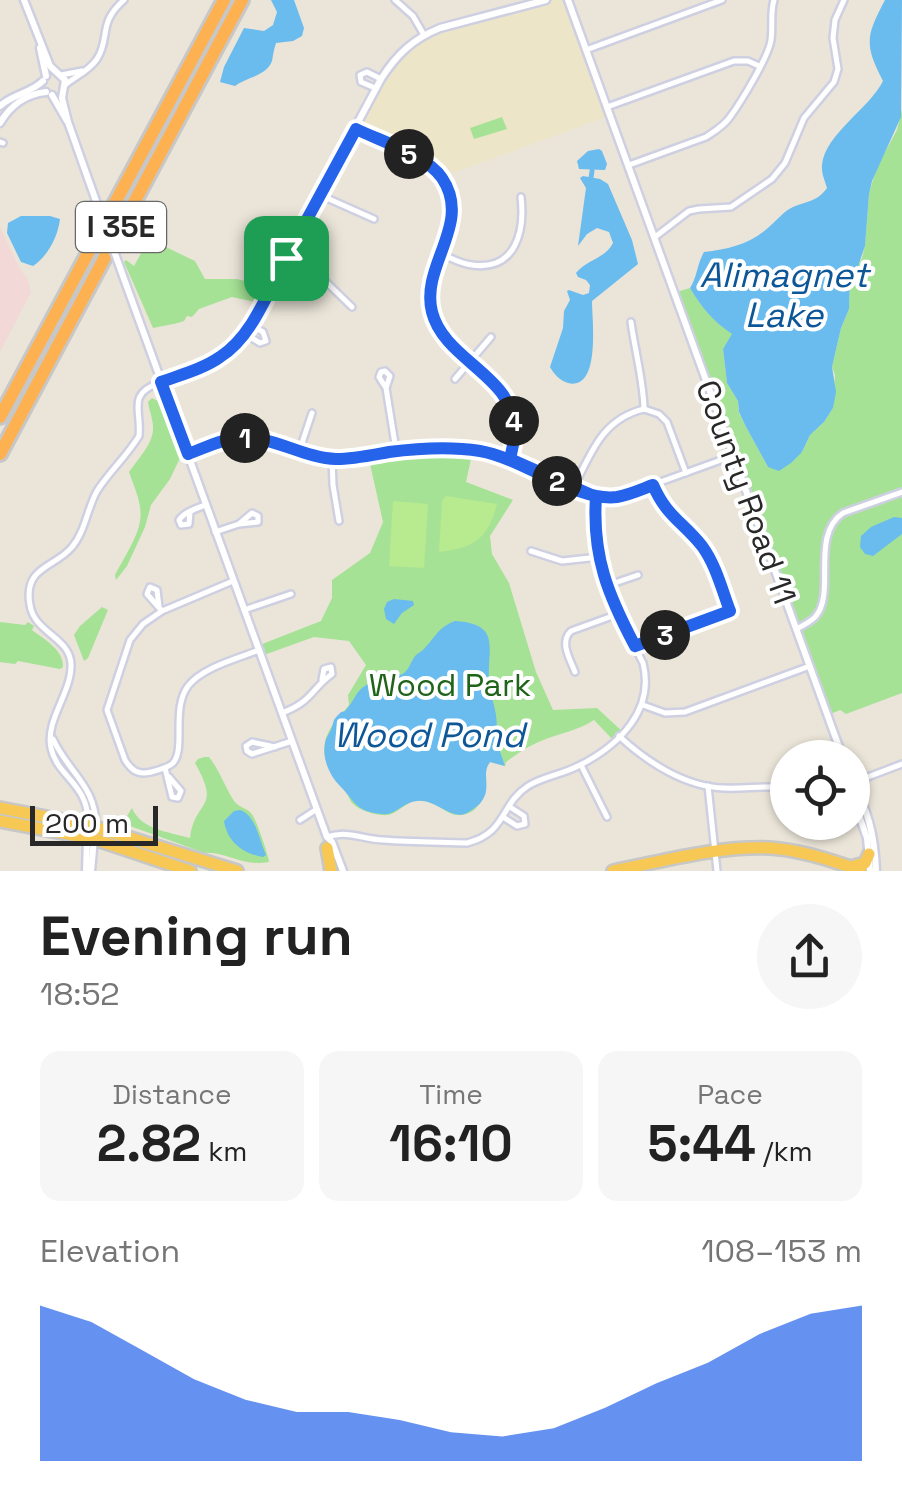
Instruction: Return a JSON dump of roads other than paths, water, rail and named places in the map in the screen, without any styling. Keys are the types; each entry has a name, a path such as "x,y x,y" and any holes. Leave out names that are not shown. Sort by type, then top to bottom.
{"highway":[{"name":"I 35E","path":"0,414 224,0"},
{"name":"I 35E","path":"0,454 242,0"},
{"path":"0,808 237,871"},
{"path":"0,821 91,832 190,871"},
{"path":"327,843 333,871"},
{"path":"613,871 715,851 772,848 856,869 869,854"}],"street":[{"path":"24,0 51,76 64,89 68,122 327,843"},
{"path":"0,123 18,102 35,93 64,89 89,68 102,48 109,16 124,0"},
{"path":"395,0 406,3 424,35"},
{"path":"88,871 95,810 90,794 51,737 71,664 66,648 32,614 32,583 44,566 74,546 98,492 139,436 136,409 140,394 152,384 220,358 245,334 398,54 440,28 546,0"},
{"name":"County Road 11","path":"568,0 837,740"},
{"path":"586,50 722,0"},
{"path":"628,165 718,130 730,117 771,43 774,0"},
{"path":"654,238 699,208 731,207 772,179 785,163 804,118 834,82 838,69 833,38 835,20 844,0"},
{"path":"504,1 507,12"},
{"path":"606,107 734,60 760,66"},
{"path":"0,106 51,76 89,68"},
{"path":"376,89 362,82 360,74 368,72 382,79"},
{"path":"51,76 49,93 68,122"},
{"path":"356,129 424,162 443,179 451,196 451,228 430,286 432,313 445,340 498,389 510,408 516,433 510,459"},
{"path":"320,195 374,218"},
{"path":"441,254 476,266 504,258 520,235 524,218 522,197"},
{"path":"286,258 320,278 352,307"},
{"path":"631,322 644,409"},
{"path":"245,334 260,343 266,340 263,332 250,325"},
{"path":"454,379 491,337"},
{"path":"386,388 396,451"},
{"path":"573,489 602,434 627,413 644,409 659,414 667,422 686,473"},
{"path":"299,452 312,412"},
{"path":"188,454 242,437 332,459 455,448 510,459 596,497 620,497 733,456"},
{"path":"332,459 340,521"},
{"path":"635,646 730,611 713,564 701,546 668,514 653,485"},
{"path":"796,629 812,620 822,607 827,533 834,519 902,492"},
{"path":"327,843 346,832 384,840 467,843 490,834 528,786 581,765 635,720 643,705 646,676 606,586 594,522 596,497"},
{"path":"190,512 206,505"},
{"path":"215,532 239,524"},
{"path":"531,552 562,561 599,557"},
{"path":"606,586 638,575"},
{"path":"234,581 160,609 130,640 107,710 129,768 144,774 173,762 178,754 178,709 189,686 205,673 259,650"},
{"path":"244,610 291,594"},
{"path":"575,672 565,643 567,634 618,614"},
{"path":"643,705 665,712 685,712 810,666"},
{"path":"282,713 309,699 322,680"},
{"path":"619,736 652,763 688,780 725,788 770,786"},
{"path":"275,746 252,742 246,748 252,754 292,741"},
{"path":"870,777 902,764"},
{"path":"581,765 607,817"},
{"path":"165,768 169,778"},
{"path":"708,786 717,871"},
{"path":"503,817 518,826 525,824 524,816 510,807"},
{"path":"300,820 317,809"},
{"path":"870,824 875,841 873,871"},
{"path":"867,840 873,871"},
{"path":"327,843 332,842 342,871"}],"water":[{"path":"271,0 294,0 304,28 302,36 276,43 272,61 261,73 235,86 220,82 244,28 264,31 273,25 277,12"},
{"name":"Alimagnet Lake","path":"885,0 902,0 901,117 872,181 865,246 855,275 850,278 849,309 832,367 836,392 833,408 810,435 802,452 779,471 768,467 727,383 723,349 732,334 708,314 690,288 704,252 747,242 787,211 816,199 827,188 822,168 825,154 883,81 870,40"},
{"path":"599,149 607,164 605,170 579,169 577,161 588,151"},
{"path":"580,178 608,184 638,264 592,301 590,366 579,383 568,383 550,367 570,300 567,291 589,293 590,285 576,273 613,243 609,232 597,228 578,246 586,188"},
{"path":"21,216 60,219 51,245 33,266 21,262 7,233 8,223"},
{"path":"894,517 902,518 902,534 873,556 865,554 860,547 861,536"},
{"path":"394,599 413,601 414,605 394,624 386,619 384,609"},
{"name":"Wood Pond","path":"455,621 480,627 489,640 495,737 505,766 490,762 483,800 461,815 424,801 412,802 387,814 361,808 336,782 326,761 325,742 334,720 366,685 397,672 404,673 440,630"},
{"path":"240,810 253,822 266,855 263,857 243,850 229,835 224,821"}],"waterway":[{"path":"591,178 592,171"}],"park label":[{"name":"Wood Park","path":"450,685"}]}
